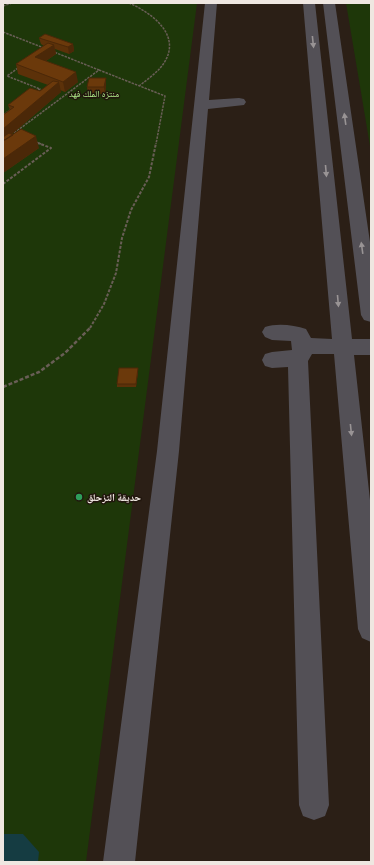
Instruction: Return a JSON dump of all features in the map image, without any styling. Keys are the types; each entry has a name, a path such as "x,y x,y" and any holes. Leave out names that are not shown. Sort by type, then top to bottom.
{"street":[{"path":"119,862 168,451 211,3"},
{"path":"309,3 371,629"},
{"path":"329,3 371,315"},
{"path":"318,93 342,94"},
{"path":"202,105 239,102"},
{"path":"272,332 299,334 301,336 300,352 314,805"},
{"path":"272,360 300,352 343,346 371,347"}],"path":[{"path":"3,6 12,3"},
{"path":"128,3 150,13 160,21 167,35 169,44 167,57 158,70 139,86"},
{"path":"3,32 165,96 149,177 131,210 122,238 116,273 104,304 89,330 65,353 39,372 3,387"},
{"path":"18,68 7,76 40,89 34,94"},
{"path":"22,136 14,134 99,70"},
{"path":"3,115 15,106"},
{"path":"3,184 51,148 36,142"}],"green space":[{"name":"منتزه الملك فهد","path":"3,3 197,3 86,862 3,862"},
{"path":"346,3 371,3 371,152"}],"water":[{"path":"3,834 23,834 39,852 38,862 3,862"}],"building":[{"path":"45,34 73,44 68,47 39,38"},
{"path":"48,43 54,45 35,57 76,72 63,82 16,64"},
{"path":"89,78 106,78 104,87 87,87"},
{"path":"53,81 59,82 3,129 3,115 14,107 8,105 30,88 40,91"},
{"path":"21,129 36,136 3,159 3,141"},
{"path":"9,133 13,135 5,140 3,139 3,137"},
{"path":"119,368 138,368 136,384 117,384"}],"place":[{"name":"حديقة التزحلق","path":"79,497"}]}
